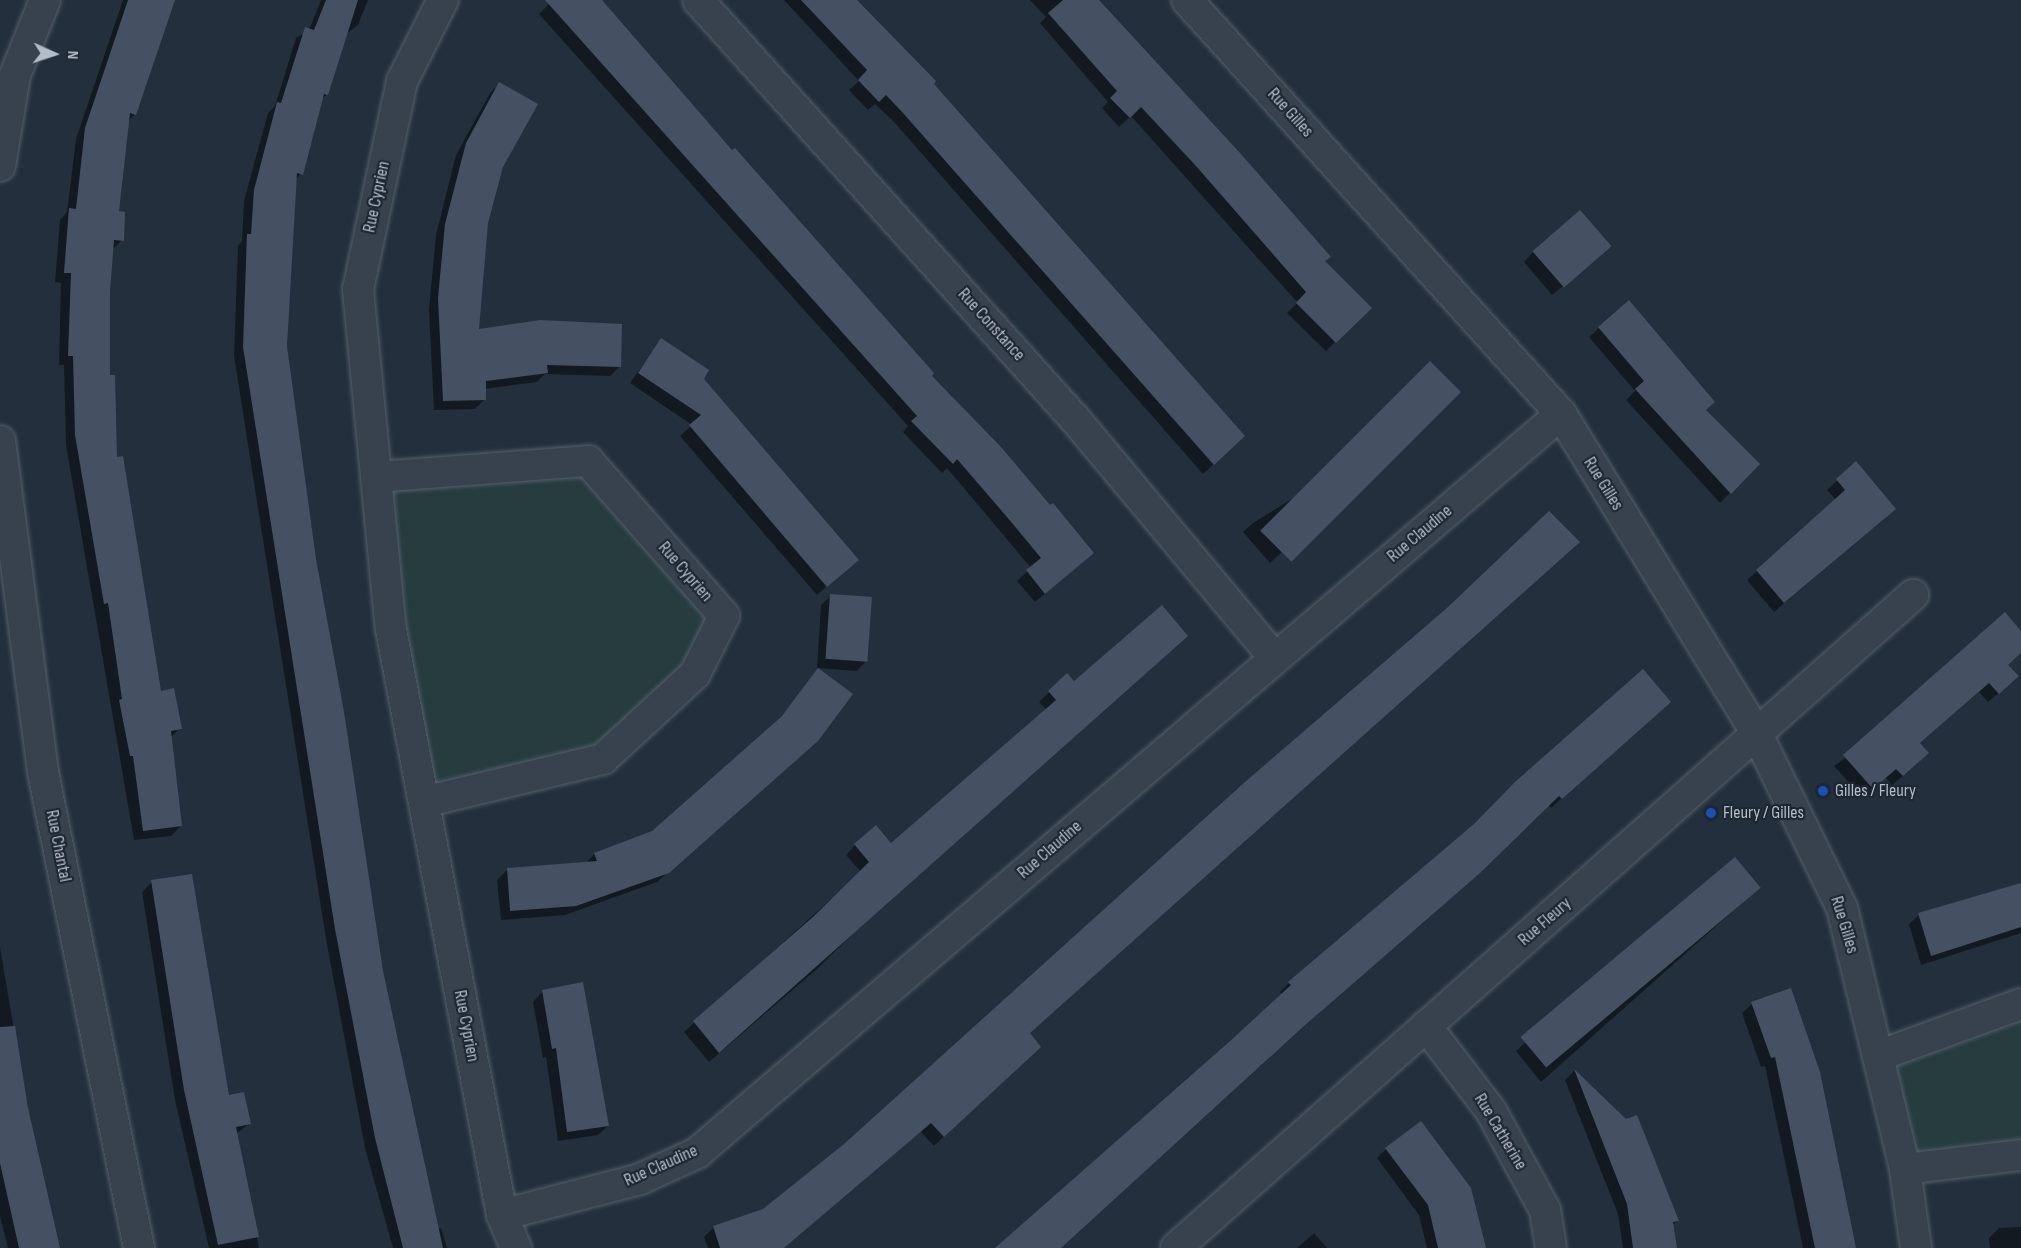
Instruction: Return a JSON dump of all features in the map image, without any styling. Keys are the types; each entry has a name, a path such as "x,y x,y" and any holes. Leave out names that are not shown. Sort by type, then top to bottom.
{"street":[{"path":"0,166 15,75 45,0"},
{"name":"Rue Cyprien","path":"443,0 402,81 358,289 391,629 502,1215 516,1248"},
{"name":"Rue Constance","path":"698,0 1074,418 1275,658"},
{"name":"Rue Gilles","path":"1186,0 1561,414 1758,736 1842,908 1905,1169 1916,1248"},
{"name":"Rue Claudine","path":"502,1215 640,1179 697,1153 1561,414"},
{"name":"Rue Chantal","path":"0,441 43,772 139,1248"},
{"name":"Rue Cyprien","path":"376,477 588,460 724,616 694,674 603,759 424,802"},
{"name":"Rue Fleury","path":"1176,1248 1758,736 1913,595"},
{"path":"1878,1056 2021,1004"},
{"name":"Rue Catherine","path":"1426,1026 1491,1111 1545,1210 1551,1248"},
{"path":"1905,1169 2021,1155"}],"green space":[{"path":"588,461 724,616 695,674 603,759 424,802 376,477"},
{"path":"2021,1004 2021,1155 1905,1169 1878,1056"}],"building":[{"path":"128,0 175,0 136,115 130,113 119,211 125,212 124,241 114,240 110,291 110,375 115,375 117,457 123,456 161,691 174,688 182,729 171,731 182,826 143,831 133,756 130,756 119,700 122,699 108,603 104,604 75,435 73,356 68,356 71,273 64,273 69,208 76,209 85,128"},
{"path":"326,0 358,0 328,95 324,94 303,175 297,173 287,346 316,559 344,712 383,971 443,1248 403,1248 375,1138 335,929 243,347 247,234 251,234 254,190 277,102 281,103 305,27 314,30"},
{"path":"545,0 602,0 732,150 735,148 934,373 932,376 1001,447 1050,505 1053,503 1094,553 1045,594 1026,570 1041,558 1007,517 957,459 953,464 911,421 917,416"},
{"path":"801,0 857,0 936,81 934,84 1245,436 1214,465 903,113 886,95 879,102 858,80 867,70"},
{"path":"1063,0 1099,0 1240,153 1331,257 1325,261 1372,308 1336,343 1296,303 1306,292 1196,166 1141,107 1130,118 1110,98 1117,91 1048,13"},
{"path":"499,82 538,104 503,167 488,223 479,329 540,320 622,324 621,367 547,365 548,373 486,381 486,400 443,401 438,298 445,224 466,143"},
{"path":"1580,210 1611,246 1564,288 1532,251"},
{"path":"1629,300 1715,402 1706,410 1760,464 1731,494 1635,389 1644,381 1598,327"},
{"path":"661,338 709,370 704,379 859,560 827,587 689,425 701,415 638,373"},
{"path":"1430,361 1461,392 1291,562 1260,531"},
{"path":"1856,461 1896,509 1784,603 1756,570 1845,490 1836,479"},
{"path":"1549,511 1580,542 1030,1033 1041,1047 944,1137 931,1123 784,1248 720,1248 713,1226 763,1209 844,1144 1245,782 1448,607"},
{"path":"830,594 872,597 867,662 825,659"},
{"path":"1162,605 1188,636 719,1053 693,1021 813,917 869,862 854,844 876,825 891,843 1056,700 1048,691 1067,673 1074,681"},
{"path":"2005,612 2021,631 2021,653 2008,665 2019,676 1999,694 1989,683 1920,743 1929,753 1903,776 1896,769 1873,789 1843,755"},
{"path":"818,668 853,694 818,741 669,873 576,906 510,911 507,868 597,861 594,853 652,831 781,717"},
{"path":"1643,669 1671,702 1562,799 1559,796 1480,873 1303,1027 1061,1248 995,1248 1229,1042 1291,985 1288,982 1474,824 1516,781"},
{"path":"1735,857 1761,888 1546,1068 1521,1037"},
{"path":"192,874 229,1095 244,1092 251,1124 236,1127 259,1237 218,1245 184,1090 151,880"},
{"path":"2021,883 2021,927 1931,956 1918,913"},
{"path":"583,982 609,1126 567,1132 556,1048 552,1049 542,990"},
{"path":"1791,988 1820,1072 1856,1248 1815,1248 1775,1057 1771,1058 1751,1002"},
{"path":"15,1026 28,1108 60,1248 19,1248 0,1163 0,1027"},
{"path":"1574,1069 1626,1119 1637,1115 1679,1221 1673,1222 1677,1248 1633,1248 1627,1204"},
{"path":"1421,1121 1471,1188 1486,1248 1438,1248 1428,1205 1385,1148"}],"place":[{"name":"Gilles / Fleury","path":"1823,791"},
{"name":"Fleury / Gilles","path":"1711,813"}]}
